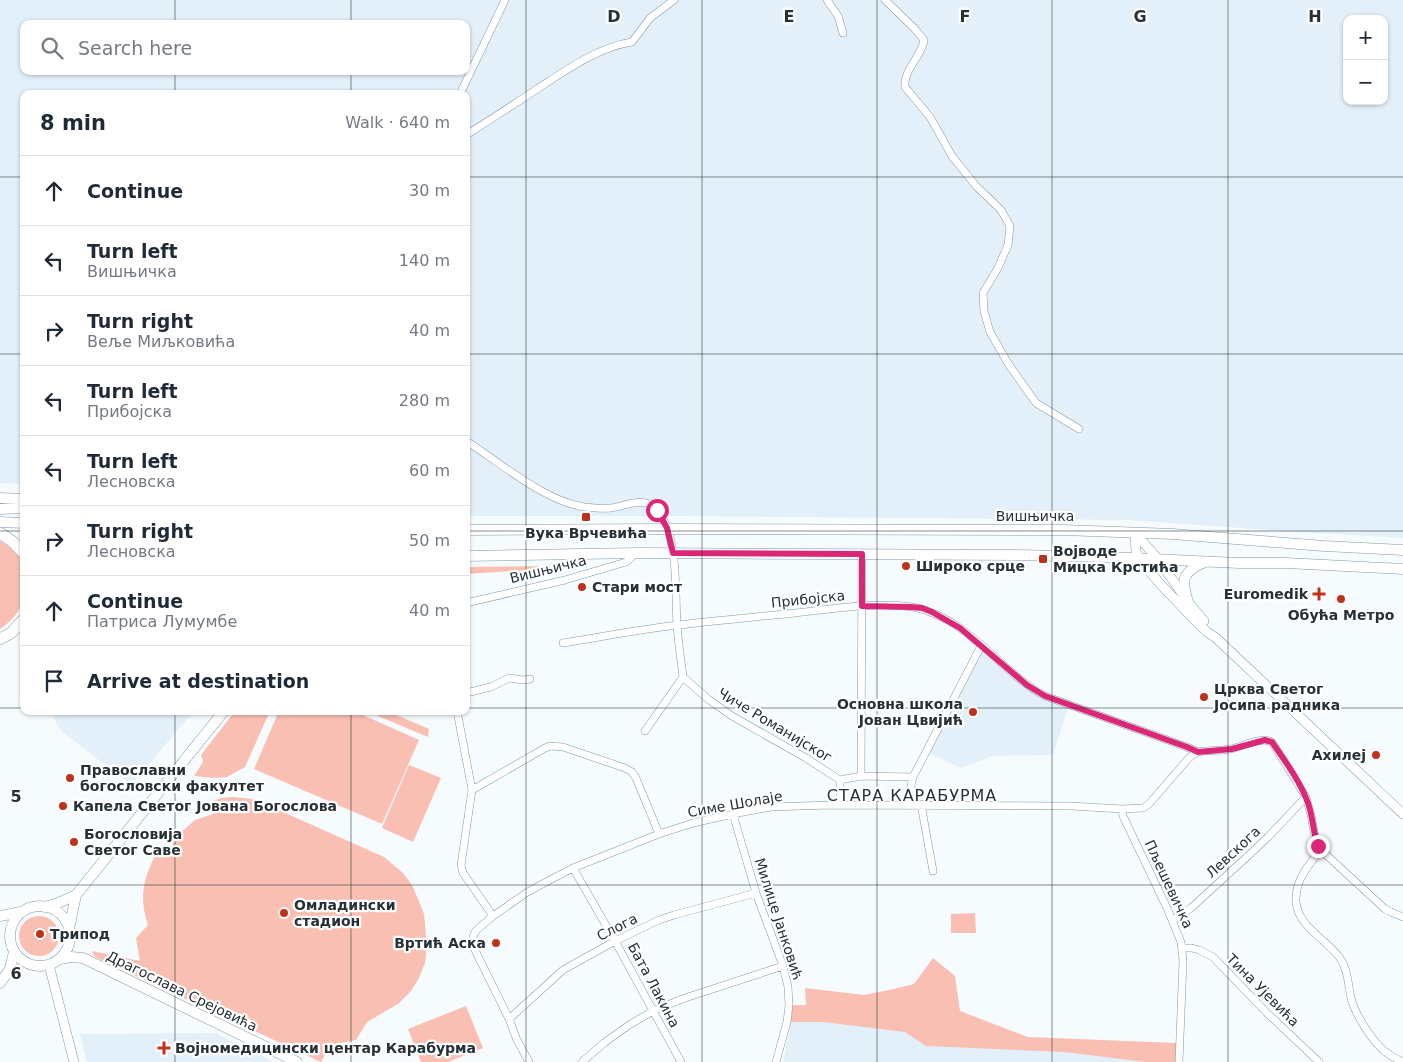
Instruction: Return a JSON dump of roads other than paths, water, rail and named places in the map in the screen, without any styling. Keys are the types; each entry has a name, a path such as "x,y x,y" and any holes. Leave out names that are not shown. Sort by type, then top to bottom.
{"main road":[{"path":"0,498 20,499"},
{"path":"0,509 20,508"},
{"path":"0,522 20,523"},
{"name":"Вишњичка","path":"470,530 667,528 1031,529 1135,533 1403,550"},
{"path":"0,533 20,550"},
{"path":"470,556 632,553 862,554 1138,558 1403,569"},
{"path":"1188,602 1184,589 1185,579 1190,571 1206,562"},
{"path":"0,639 10,633 20,623"},
{"path":"0,916 22,912 33,907 45,907 76,894 221,715"},
{"path":"0,937 19,958 30,965 49,965 60,959 67,949 76,894"},
{"path":"45,907 53,910 66,922 75,949 83,958"},
{"path":"3,979 12,963 11,927 15,919 22,912"},
{"name":"Драгослава Срејовића","path":"60,959 71,957 83,958 297,1062"},
{"path":"3,979 20,968 30,965"}],"street":[{"path":"470,73 505,0"},
{"path":"470,132 555,77 596,54 619,44 632,42 650,18 674,0"},
{"path":"827,0 838,16 844,33"},
{"path":"885,0 924,40 922,50 913,62 904,81 907,91 930,116 952,156 976,186 1001,210 1010,226 1008,246 998,268 983,292 984,311 990,332 1009,365 1036,403 1079,429"},
{"path":"462,90 469,75"},
{"path":"470,444 540,491 562,501 582,507 603,509 633,502 647,503 657,510 667,528 673,553 677,625 683,677 645,732"},
{"path":"1135,533 1135,546 1138,558 1163,587 1207,632 1216,638"},
{"path":"1135,533 1158,559 1216,638 1403,814"},
{"name":"Вишњичка","path":"470,602 565,580 626,562 632,557 632,553"},
{"path":"861,776 862,554"},
{"name":"Прибојска","path":"563,643 677,625 862,606 922,608 960,628 1027,685 1045,696 1198,752"},
{"path":"910,804 913,777 982,646"},
{"name":"Чиче Романијског","path":"683,677 708,699 732,716 806,758 840,780 840,805"},
{"path":"470,692 492,687 509,678 530,679"},
{"path":"458,715 472,790 461,865 463,873 493,916"},
{"path":"1198,752 1232,749 1262,740 1272,742 1306,797 1315,837 1321,850 1384,909 1403,917"},
{"path":"472,790 544,748 550,746 562,747 632,772 659,834"},
{"name":"Симе Шолаје","path":"529,1062 472,942 475,932 493,916 532,890 573,868 659,834 693,823 771,807 921,804 1143,808 1147,806 1188,759 1198,752"},
{"path":"840,780 861,776 913,777"},
{"name":"Левскога","path":"1172,920 1191,908 1268,837 1306,797"},
{"path":"921,804 933,871"},
{"name":"Пљешевичка","path":"1122,809 1123,816 1172,920 1182,948 1183,981 1180,1062"},
{"name":"Милице Јанковић","path":"733,814 756,893 783,966 788,987 789,1005 787,1022 776,1062"},
{"path":"1321,850 1309,864 1301,879 1296,902 1298,911 1303,920 1340,958 1348,975 1353,1005 1370,1034 1384,1051 1403,1062"},
{"name":"Бата Лакина","path":"573,868 615,940 681,1062"},
{"name":"Слога","path":"509,1019 563,970 615,940 674,915 756,893"},
{"name":"Тина Ујевића","path":"1182,948 1195,949 1213,957 1266,1012 1319,1062"},
{"path":"49,965 74,1062"},
{"path":"582,1062 629,1025 653,1011 682,999 783,966"}],"place":[{"name":"Вука Врчевића","path":"586,517"},
{"name":"Војводе Мицка Крстића","path":"1043,559"},
{"name":"Широко срце","path":"906,566"},
{"name":"Стари мост","path":"582,587"},
{"name":"Euromedik","path":"1319,594"},
{"name":"Обућа Метро","path":"1341,599"},
{"name":"Црква Светог Јосипа радника","path":"1204,697"},
{"name":"Основна школа Јован Цвијић","path":"973,712"},
{"name":"Ахилеј","path":"1376,755"},
{"name":"Православни богословски факултет","path":"70,778"},
{"name":"Капела Светог Јована Богослова","path":"63,806"},
{"name":"Богословија Светог Саве","path":"74,842"},
{"name":"Омладински стадион","path":"284,913"},
{"name":"Трипод","path":"40,934"},
{"name":"Вртић Аска","path":"496,943"},
{"name":"Војномедицински центар Карабурма","path":"164,1048"}],"district":[{"name":"СТАРА КАРАБУРМА","path":"912,795"}]}
